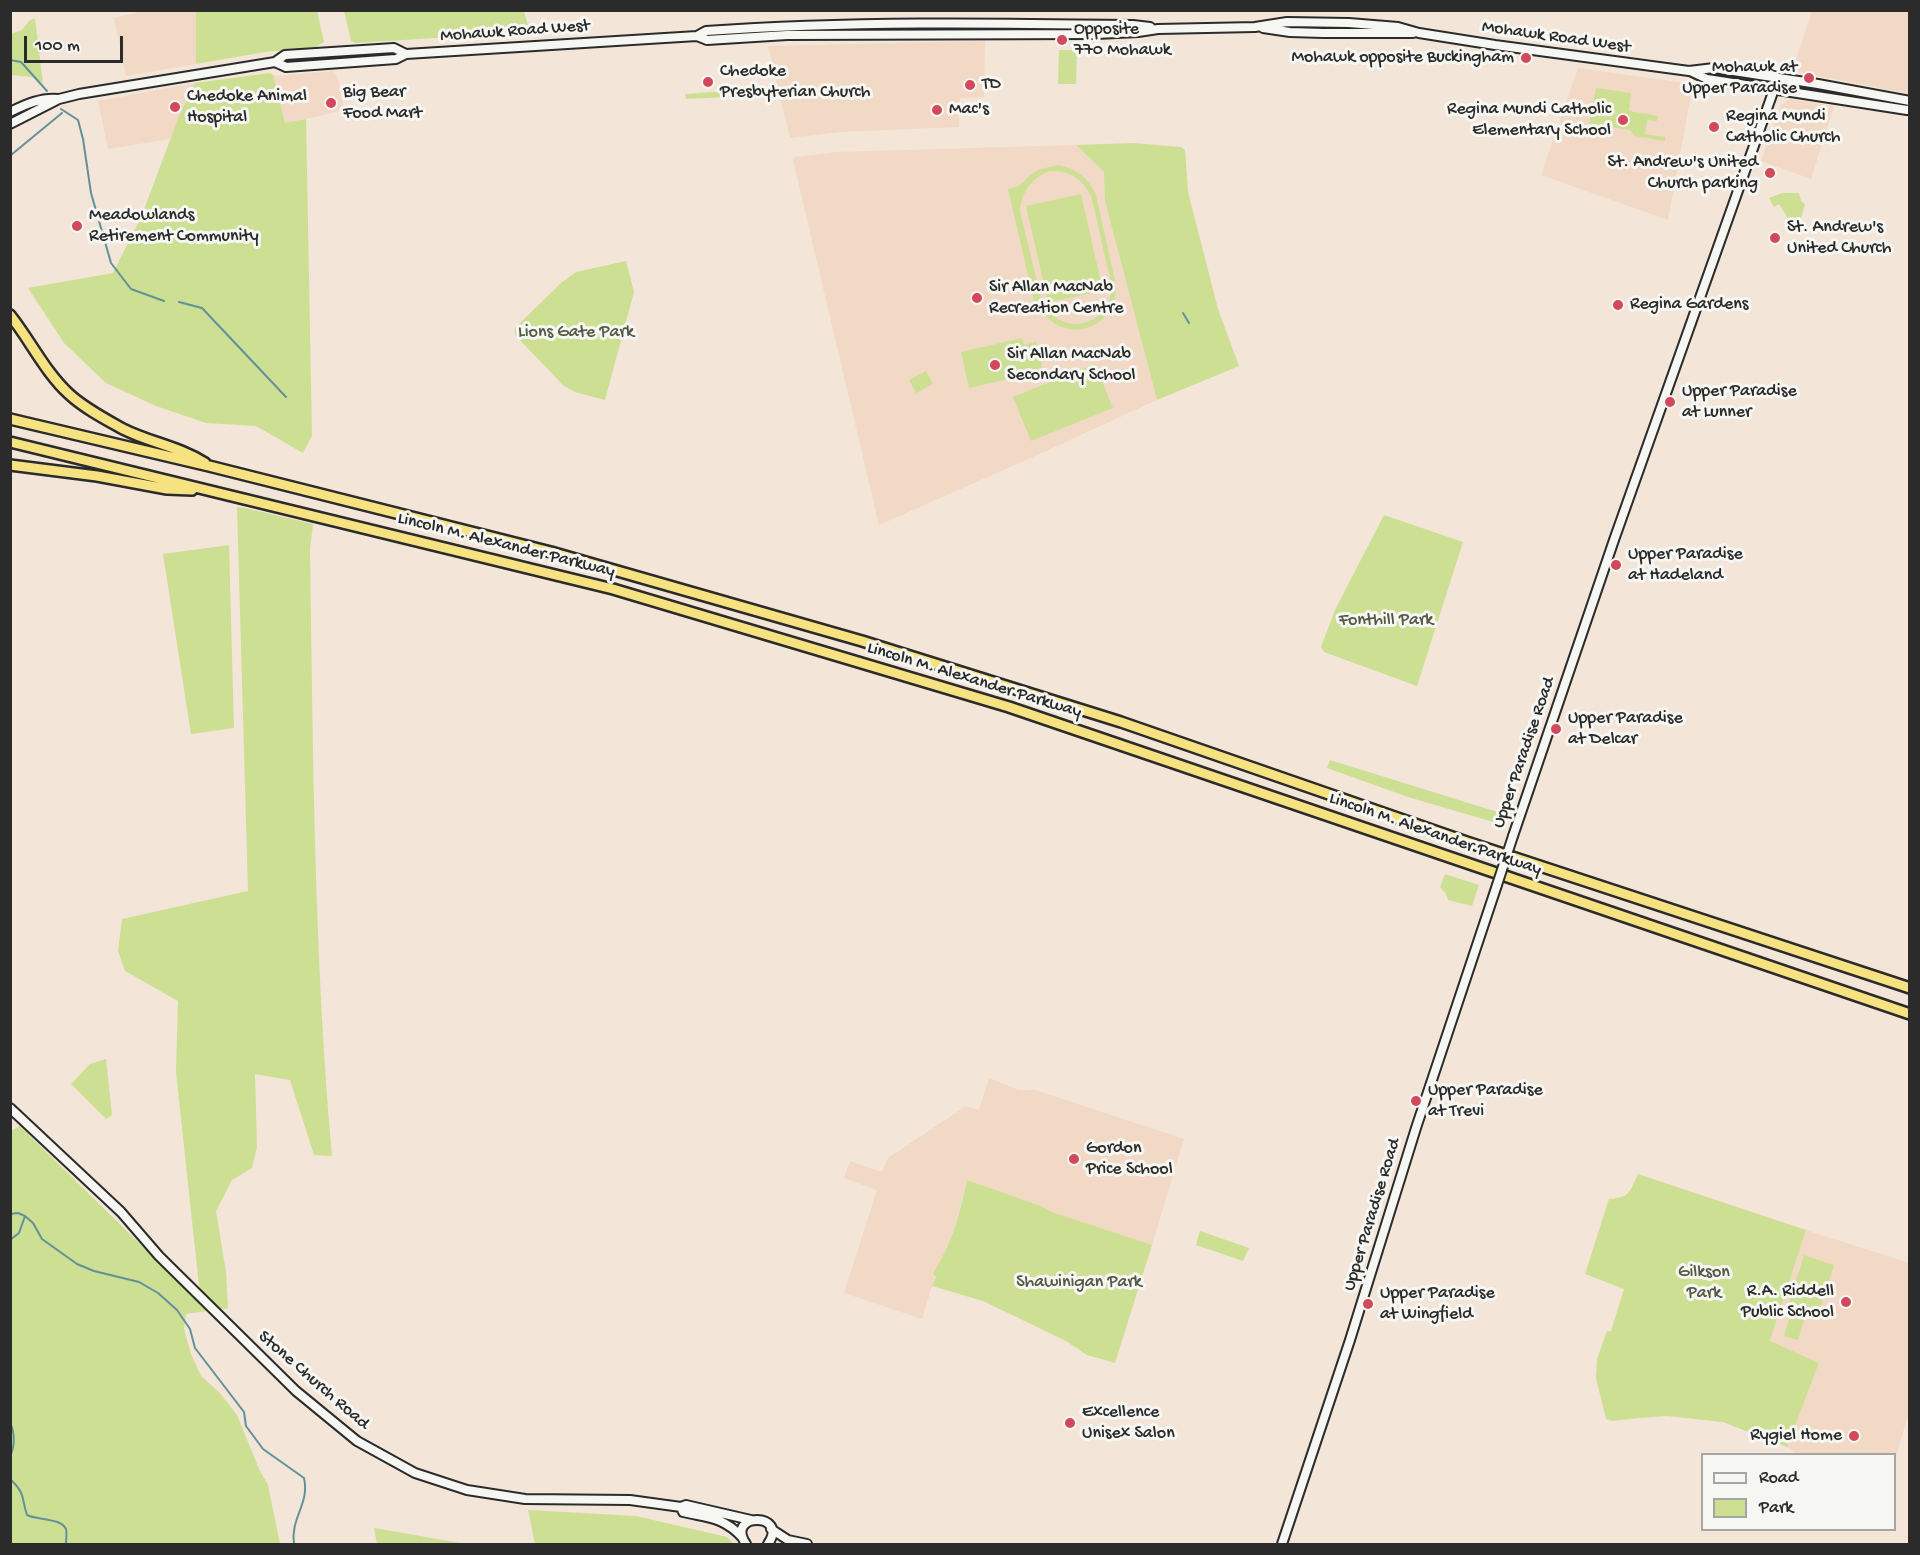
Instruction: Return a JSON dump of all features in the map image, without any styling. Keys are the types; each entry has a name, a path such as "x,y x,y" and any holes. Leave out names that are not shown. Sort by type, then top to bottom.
{"highway":[{"path":"10,315 69,395 125,430 188,453 209,466"},
{"name":"Lincoln M. Alexander Parkway","path":"10,419 209,466 551,552 862,641 1115,720 1467,842 1910,988"},
{"name":"Lincoln M. Alexander Parkway","path":"10,442 613,589 1009,707 1910,1014"},
{"path":"10,465 97,476 167,489 214,490"}],"main road":[{"path":"951,35 965,24"},
{"name":"Mohawk Road West","path":"697,36 706,31 788,26 1133,25 1158,29"},
{"name":"Mohawk Road West","path":"274,62 286,67 396,59 406,54 697,36 707,40 787,35 1096,34 1158,29 1256,27 1290,32 1419,33 1563,55 1689,70 1714,68 1910,101"},
{"name":"Mohawk Road West","path":"274,62 285,55 342,51 394,48 406,54"},
{"path":"10,112 20,106 49,98 60,99 274,62"},
{"name":"Mohawk Road West","path":"1689,70 1707,79 1910,109"},
{"name":"Upper Paradise Road","path":"1282,1545 1513,836 1617,530 1778,78"},
{"path":"1850,100 1885,101 1899,98"},
{"path":"10,124 60,99"},
{"name":"Stone Church Road","path":"10,1108 121,1212 159,1256 296,1391 357,1442 415,1473 467,1490 525,1499 630,1500 681,1507 686,1505 751,1520 758,1519 764,1521 771,1529"},
{"name":"Stone Church Road","path":"681,1507 683,1512 726,1523 744,1541"},
{"path":"744,1541 744,1527 751,1520"},
{"path":"768,1545 772,1537 771,1529"},
{"path":"771,1529 788,1540 807,1545"}],"shaded area":[{"path":"143,11 196,11 196,64 126,76 114,18"},
{"path":"1812,11 1909,11 1909,94 1799,72 1795,62"},
{"path":"985,41 984,97 960,98 959,127 840,132 790,138 768,46"},
{"name":"Regina Mundi Catholic Elementary School","path":"1578,68 1693,84 1668,220 1541,175"},
{"path":"333,71 338,78 344,110 285,124 273,75"},
{"path":"195,83 170,139 108,149 98,101"},
{"path":"1790,99 1834,106 1811,179 1761,161 1781,105"},
{"name":"Sir Allan MacNab Secondary School","path":"1076,145 1104,172 1105,201 1157,400 879,525 793,160 795,157 836,152"},
{"path":"989,1078 1019,1090 1036,1090 1184,1139 1152,1245 1052,1212 967,1180 951,1239 932,1286 922,1319 844,1293 877,1190 844,1178 850,1161 882,1172 888,1158 966,1106 979,1110"},
{"name":"R.A. Riddell Public School","path":"1806,1230 1909,1263 1909,1412 1896,1457 1896,1453 1795,1453 1787,1447 1819,1363 1770,1342"}],"green space":[{"path":"196,11 317,11 324,42 316,47 265,52 196,64"},
{"path":"344,11 524,11 530,32 356,43 351,41"},
{"path":"35,18 43,83 31,77 11,75 11,34 22,30 29,21"},
{"path":"1059,50 1077,50 1076,84 1058,84"},
{"path":"270,73 273,75 285,123 306,119 312,436 303,453 256,426 206,423 156,406 106,383 64,343 28,288 113,273 142,215 179,116 195,83"},
{"path":"1596,88 1631,93 1629,111 1658,116 1657,121 1647,120 1645,134 1665,137 1665,141 1635,136 1630,130 1589,124"},
{"path":"727,91 727,97 686,99 685,94"},
{"path":"1133,143 1181,147 1185,150 1188,192 1218,309 1239,366 1157,400 1105,201 1104,172 1076,145"},
{"path":"1059,165 1082,176 1096,195 1116,286 1114,300 1108,312 1090,327 1078,329 1066,328 1054,323 1043,313 1037,314 1008,189 1019,185 1038,170","holes":["1049,171 1075,177 1092,198 1110,280 1110,299 1104,310 1094,319 1076,324 1059,319 1041,298 1020,211 1028,186"]},
{"path":"1782,193 1799,193 1801,201 1805,204 1797,233 1779,204 1774,207 1769,198"},
{"path":"1081,194 1103,291 1048,302 1026,206"},
{"name":"Lions Gate Park","path":"626,261 634,292 605,400 575,392 564,386 515,335 515,328 561,283 576,272"},
{"path":"1022,338 1024,345 1036,342 1043,371 969,388 961,352"},
{"path":"1095,364 1113,408 1031,441 1013,397"},
{"path":"926,371 933,384 916,393 909,380"},
{"path":"237,507 313,524 310,549 315,853 321,1004 332,1156 314,1155 290,1080 255,1074 257,1147 252,1168 232,1180 216,1211 226,1272 228,1308 186,1314 184,1329 191,1354 201,1376 220,1393 237,1415 268,1485 280,1544 11,1544 11,1131 20,1126 201,1304 176,1072 178,1001 125,971 118,951 122,919 248,891"},
{"name":"Fonthill Park","path":"1384,515 1463,542 1417,686 1324,652 1321,647 1335,610"},
{"path":"229,545 234,728 191,734 163,554"},
{"path":"1330,760 1504,814 1500,824 1408,797 1327,768"},
{"path":"1445,874 1479,885 1472,906 1448,900 1440,887"},
{"path":"106,1059 112,1115 106,1119 71,1084 90,1064"},
{"name":"Gilkson Park","path":"1638,1174 1806,1230 1770,1341 1819,1363 1787,1447 1723,1422 1667,1416 1612,1421 1606,1419 1596,1378 1597,1359 1607,1331 1611,1331 1624,1289 1585,1274 1609,1199 1628,1193"},
{"name":"Shawinigan Park","path":"967,1180 1052,1212 1152,1245 1115,1363 1087,1355 1066,1341 983,1301 932,1286 936,1277 933,1273 954,1228"},
{"path":"1200,1231 1249,1248 1243,1261 1196,1245"},
{"path":"1804,1255 1834,1265 1819,1311 1789,1302"},
{"path":"1792,1309 1806,1313 1798,1340 1784,1336"},
{"path":"528,1510 636,1516 727,1537 734,1544 535,1544"},
{"path":"374,1528 466,1544 377,1544"}],"waterway":[{"path":"10,60 21,62 47,91"},
{"path":"61,109 78,120 91,193 111,263 131,289 164,301"},
{"path":"11,155 62,113"},
{"path":"179,302 202,308 286,397"},
{"path":"1183,313 1189,323"},
{"path":"10,1214 18,1213 25,1216 33,1223 42,1239 77,1264 94,1271 139,1282 158,1293 177,1310 190,1329 195,1348 244,1412 246,1426 263,1449 304,1478 304,1496 295,1526 294,1544"},
{"path":"10,1240 19,1233 25,1216"},
{"path":"10,1423 14,1440 10,1456"},
{"path":"10,1479 21,1492 27,1515 63,1525 66,1529 66,1544"}],"place":[{"name":"Opposite 770 Mohawk","path":"1062,40"},
{"name":"Mohawk opposite Buckingham","path":"1526,58"},
{"name":"Mohawk at Upper Paradise","path":"1809,78"},
{"name":"Chedoke Presbyterian Church","path":"708,82"},
{"name":"TD","path":"970,85"},
{"name":"Big Bear Food Mart","path":"331,103"},
{"name":"Chedoke Animal Hospital","path":"175,107"},
{"name":"Mac's","path":"937,110"},
{"name":"Regina Mundi Catholic Elementary School","path":"1623,120"},
{"name":"Regina Mundi Catholic Church","path":"1714,127"},
{"name":"St. Andrew's United Church parking","path":"1770,173"},
{"name":"Meadowlands Retirement Community","path":"77,226"},
{"name":"St. Andrew's United Church","path":"1775,238"},
{"name":"Sir Allan MacNab Recreation Centre","path":"977,298"},
{"name":"Regina Gardens","path":"1618,305"},
{"name":"Sir Allan MacNab Secondary School","path":"995,365"},
{"name":"Upper Paradise at Lunner","path":"1670,402"},
{"name":"Upper Paradise at Hadeland","path":"1616,565"},
{"name":"Upper Paradise at Delcar","path":"1556,729"},
{"name":"Upper Paradise at Trevi","path":"1416,1101"},
{"name":"Gordon Price School","path":"1074,1159"},
{"name":"R.A. Riddell Public School","path":"1846,1302"},
{"name":"Upper Paradise at Wingfield","path":"1368,1304"},
{"name":"Excellence Unisex Salon","path":"1070,1423"},
{"name":"Rygiel Home","path":"1854,1436"}]}
